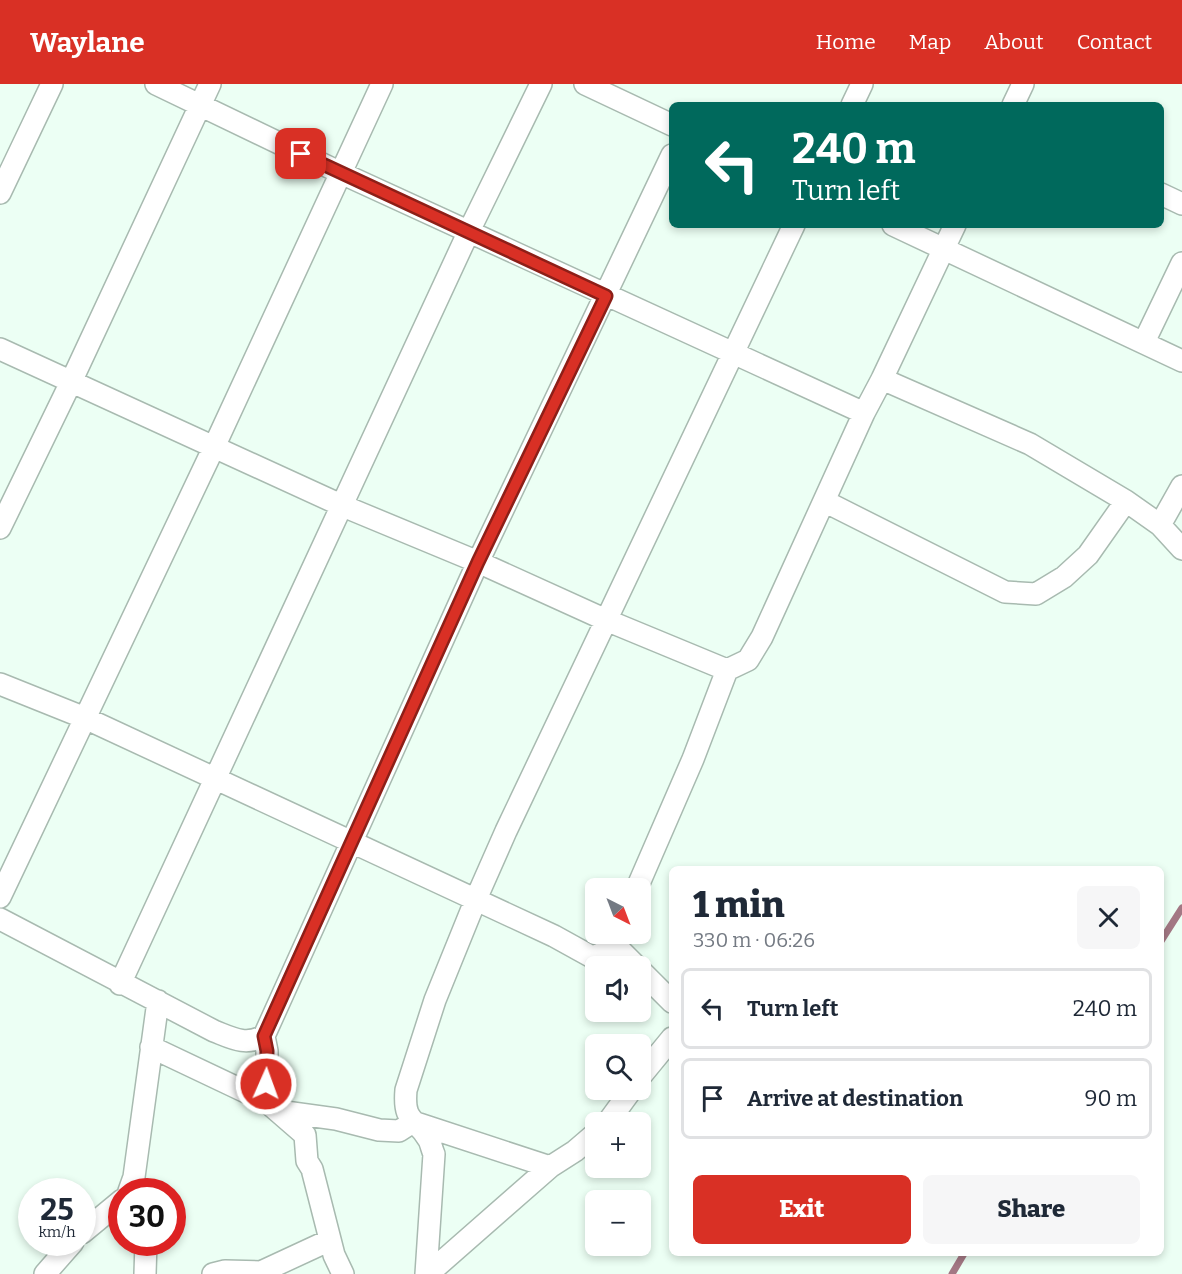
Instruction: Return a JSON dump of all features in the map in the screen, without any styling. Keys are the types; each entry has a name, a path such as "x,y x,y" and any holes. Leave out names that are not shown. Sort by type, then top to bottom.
{"street":[{"path":"0,193 52,84"},
{"path":"156,84 606,296 864,412"},
{"path":"0,528 210,84"},
{"path":"0,897 214,447 382,84"},
{"path":"120,984 469,231 541,84"},
{"path":"585,84 669,124"},
{"path":"853,102 862,84"},
{"path":"1014,102 1023,84"},
{"path":"344,1274 334,1255 312,1168 307,1161 305,1135 273,1106 264,1036 478,562 669,161"},
{"path":"1164,195 1182,204"},
{"path":"427,1274 434,1154 428,1139 412,1122 405,1105 406,1090 435,1000 506,831 794,228"},
{"path":"900,228 1182,361"},
{"path":"641,878 693,759 727,670 748,660 762,637 864,412 954,228"},
{"path":"1144,342 1182,263"},
{"path":"0,349 343,507 478,562 606,620 727,670"},
{"path":"882,378 1030,444 1126,501 1160,525 1182,549"},
{"path":"1160,525 1182,486"},
{"path":"824,501 1005,592 1036,594 1064,577 1088,555 1126,501"},
{"path":"0,684 85,718 215,777 476,899 592,957 605,953 612,944"},
{"path":"0,919 120,984 214,1031 252,1042 264,1036"},
{"path":"651,981 669,999"},
{"path":"134,1178 158,1001"},
{"path":"651,1064 669,1042"},
{"path":"151,1047 273,1106 379,1130 399,1131 412,1122"},
{"path":"412,1122 550,1167"},
{"path":"427,1274 550,1167 585,1142"},
{"path":"96,1221 108,1212"},
{"path":"213,1274 225,1271 261,1272 330,1240"},
{"path":"45,1274 61,1256"},
{"path":"145,1274 146,1256"}],"waterway":[{"path":"1164,936 1182,908"},
{"path":"952,1274 963,1256"}],"route":[{"path":"266,1084 268,1071 264,1036 478,562 606,296 301,154"}]}
